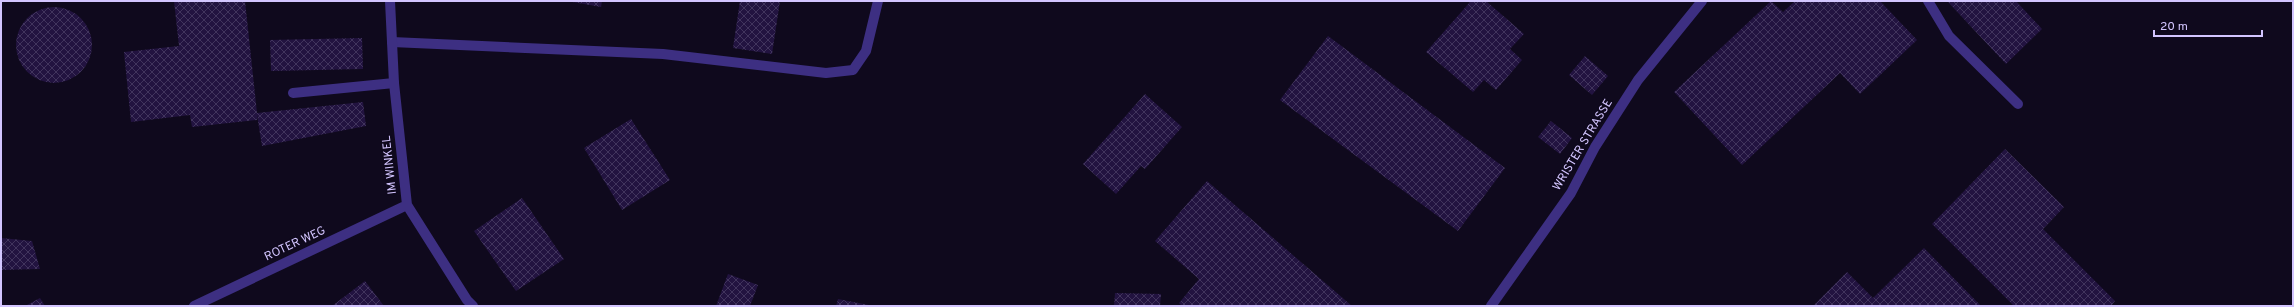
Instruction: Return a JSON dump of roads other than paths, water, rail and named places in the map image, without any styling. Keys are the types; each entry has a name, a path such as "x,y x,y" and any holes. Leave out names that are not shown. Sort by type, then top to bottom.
{"street":[{"name":"IM WINKEL","path":"390,1 394,83 407,205 467,300 473,306"},
{"path":"392,42 663,54 826,72 853,70 866,51 878,1"},
{"name":"WRISTER STRASSE","path":"1491,306 1571,193 1595,147 1638,80 1702,1"},
{"path":"1928,1 1949,36 2018,104"},
{"path":"293,93 394,83"},
{"name":"ROTER WEG","path":"194,306 407,205"}]}
